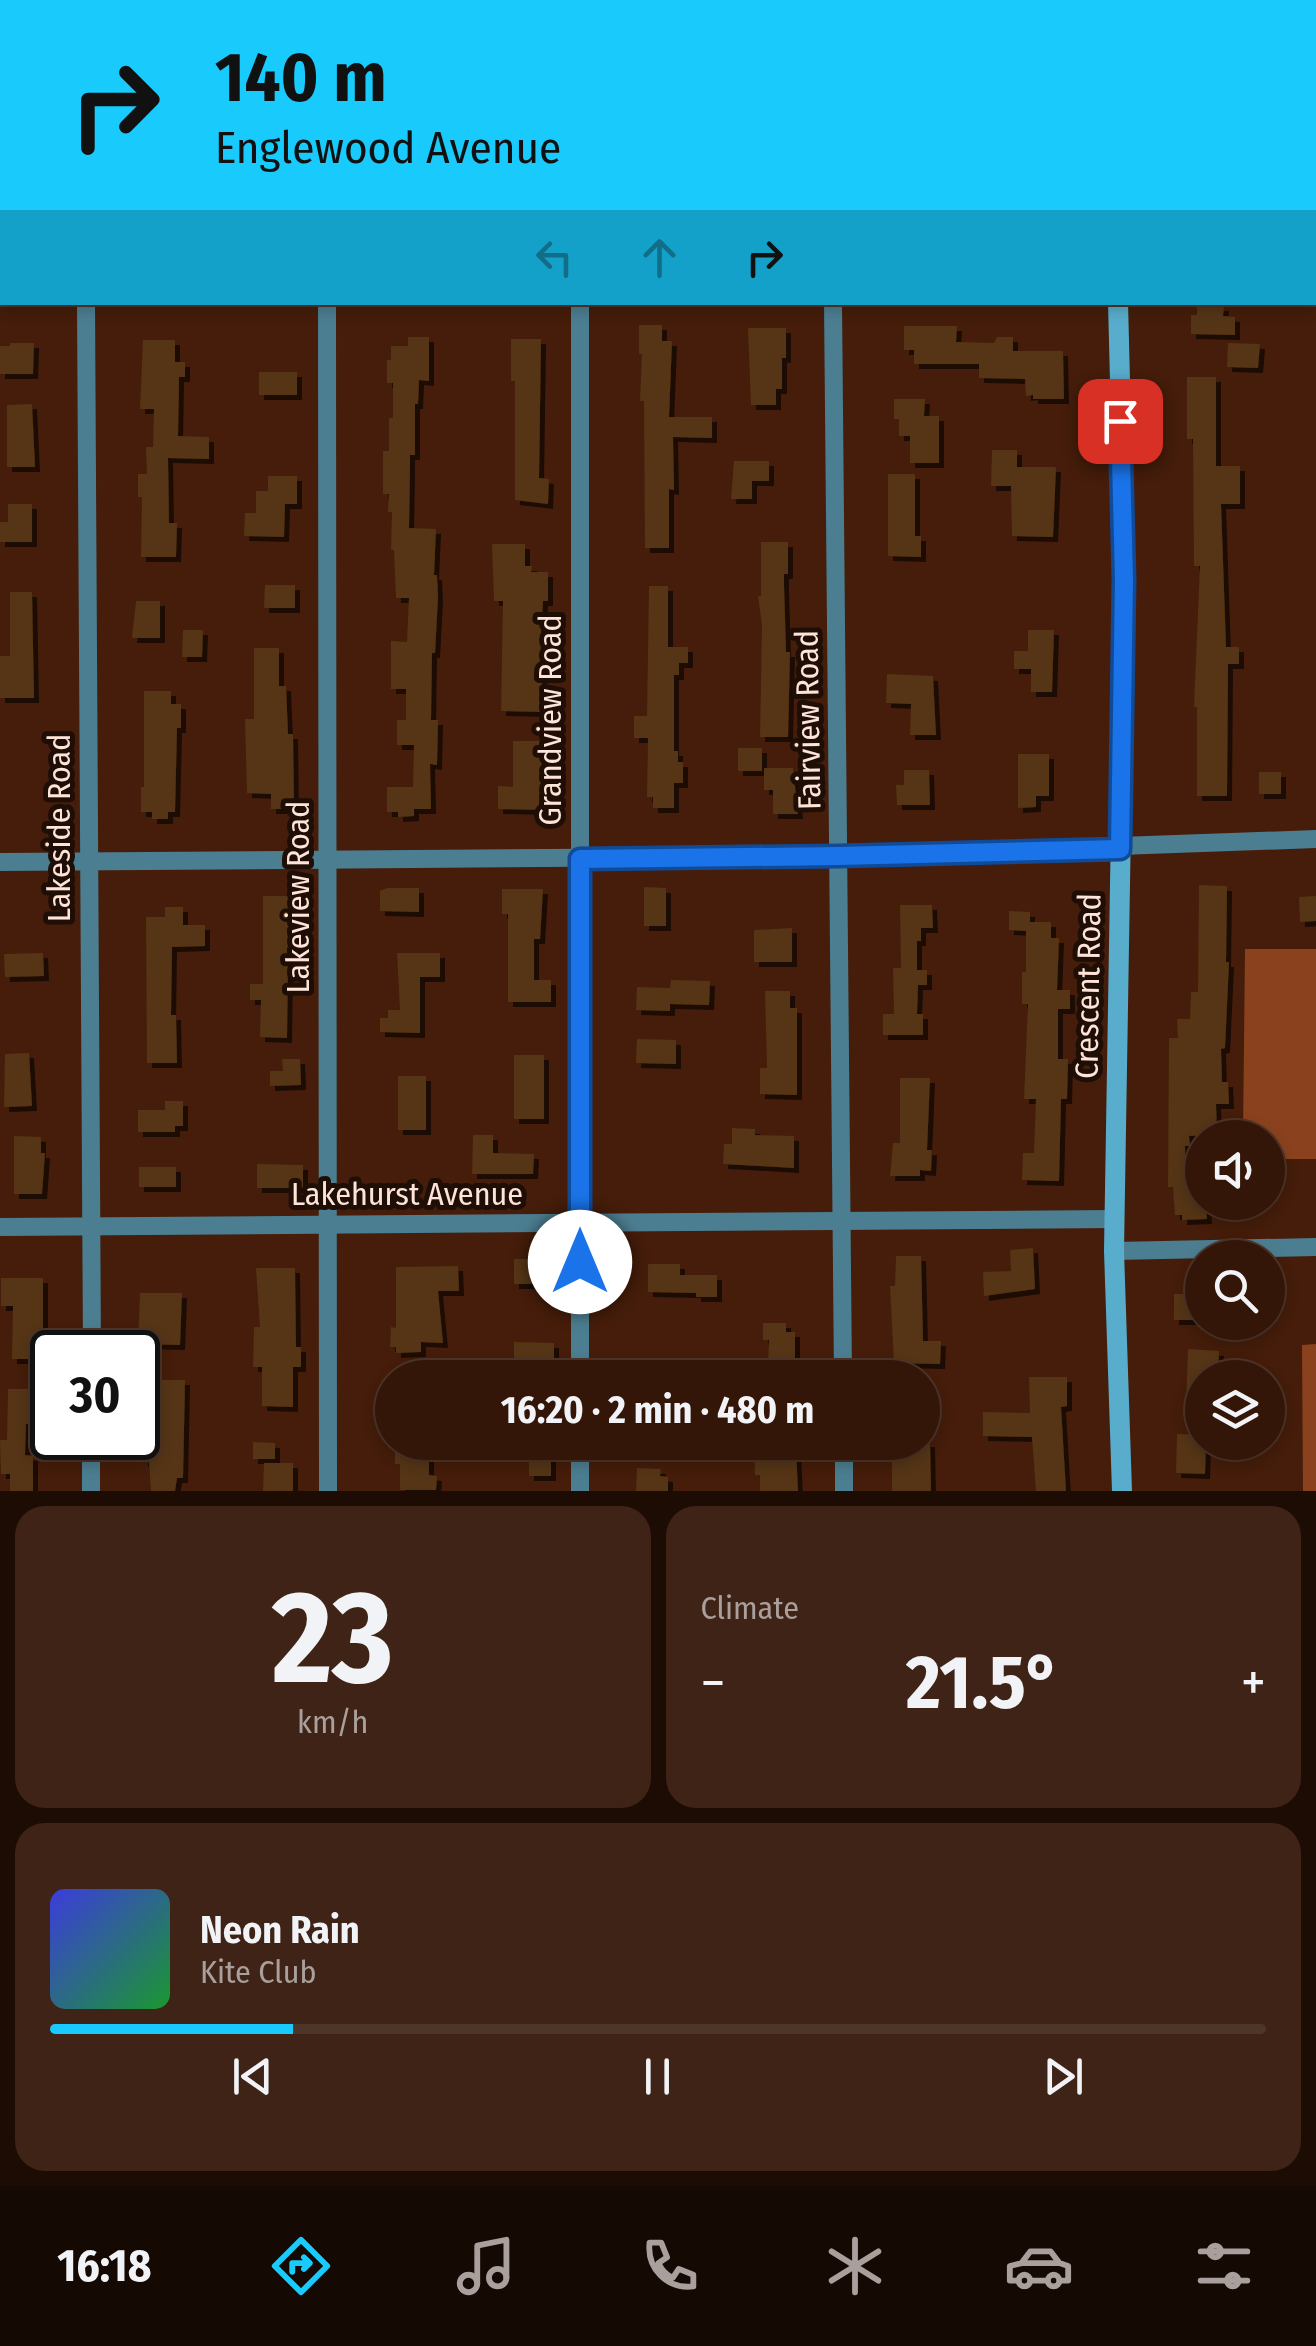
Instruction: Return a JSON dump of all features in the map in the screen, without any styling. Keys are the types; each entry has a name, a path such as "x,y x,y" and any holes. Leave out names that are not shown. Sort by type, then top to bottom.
{"street":[{"name":"Lakeside Road","path":"86,305 92,1330"},
{"name":"Lakeview Road","path":"327,305 328,1491"},
{"name":"Grandview Road","path":"580,305 580,1360"},
{"name":"Fairview Road","path":"833,305 843,1360"},
{"name":"Crescent Road","path":"1118,305 1124,579 1114,1251 1122,1491"},
{"path":"0,862 839,856 1120,849 1316,839"},
{"name":"Lakehurst Avenue","path":"0,1227 1115,1220"},
{"path":"1114,1251 1316,1246"},
{"path":"91,1460 91,1491"},
{"path":"580,1460 580,1491"},
{"path":"844,1460 844,1491"}],"shaded area":[{"path":"1245,949 1316,949 1316,1159 1285,1159 1285,1120 1243,1120"},
{"path":"1316,1344 1316,1491 1303,1491 1302,1345"}],"building":[{"path":"1197,306 1224,306 1223,316 1235,317 1235,335 1191,334 1191,315 1197,315"},
{"path":"639,325 662,325 662,341 672,341 669,417 712,417 712,438 673,437 669,548 645,548"},
{"path":"904,326 957,326 956,342 994,343 997,337 1013,337 1013,351 1063,351 1064,399 1026,396 1025,379 979,378 979,364 914,364 914,350 904,350"},
{"path":"748,328 786,328 782,389 776,389 776,405 751,405"},
{"path":"408,337 429,337 429,381 419,380 415,404 409,528 436,529 434,575 438,597 431,720 438,720 437,765 430,764 431,809 414,809 414,816 398,817 398,812 387,812 387,787 413,787 414,745 397,745 397,720 406,720 406,689 391,689 391,641 407,642 409,598 396,598 392,512 388,512 389,494 383,494 383,451 389,451 389,418 393,418 393,383 387,383 387,360 391,360 391,346 408,346"},
{"path":"511,339 541,339 539,478 549,479 548,504 515,500"},
{"path":"143,340 175,340 175,362 185,362 185,377 179,377 178,436 209,437 209,459 168,458 169,523 177,523 176,557 141,557 142,497 138,497 138,474 147,474 146,447 153,447 154,409 140,409"},
{"path":"34,343 33,374 0,374 0,346"},
{"path":"1228,343 1260,344 1258,368 1227,367"},
{"path":"259,372 297,372 297,395 259,395"},
{"path":"1187,377 1216,377 1216,466 1240,466 1240,504 1221,504 1226,647 1239,647 1239,664 1228,664 1227,796 1197,796 1194,707 1200,566 1194,566 1193,439 1187,439"},
{"path":"894,399 925,399 924,416 939,416 939,463 910,463 910,436 899,436"},
{"path":"32,404 35,467 7,467 7,405"},
{"path":"992,450 1017,450 1017,467 1056,467 1053,537 1012,536 1011,486 991,486"},
{"path":"734,461 769,461 769,481 752,481 752,499 731,499"},
{"path":"888,474 915,474 915,536 921,536 921,557 888,556"},
{"path":"268,476 297,476 297,504 285,504 284,537 244,536 245,513 256,513 256,491 268,491"},
{"path":"8,504 32,504 32,542 0,542 0,522 8,522"},
{"path":"761,542 788,542 784,586 786,652 790,652 788,737 760,737"},
{"path":"492,544 525,544 525,566 532,566 531,572 548,572 548,601 543,601 541,634 543,712 501,711 503,601 494,601"},
{"path":"265,585 295,585 295,608 264,608"},
{"path":"649,586 668,586 668,647 688,647 688,663 679,663 679,675 674,675 674,751 678,751 678,762 683,762 683,783 674,783 674,808 653,808 653,797 647,797 648,738 634,738 634,716 647,716"},
{"path":"10,592 32,592 34,698 0,698 0,656 10,656"},
{"path":"136,601 160,601 160,638 132,638"},
{"path":"183,630 203,630 202,657 182,657"},
{"path":"1028,630 1054,630 1052,692 1031,692 1031,669 1014,669 1014,651 1028,651"},
{"path":"254,648 279,648 279,686 286,686 288,734 293,734 294,809 271,809 271,794 247,793 245,719 254,719"},
{"path":"887,674 933,676 936,735 910,735 911,704 886,703"},
{"path":"144,691 171,691 171,704 181,704 175,812 168,812 168,819 152,819 152,812 141,812"},
{"path":"513,741 541,741 544,810 498,809 498,786 513,787"},
{"path":"738,748 762,748 762,771 738,771"},
{"path":"1018,754 1049,754 1049,796 1036,796 1036,807 1018,808"},
{"path":"764,768 793,768 798,814 773,814 773,790 764,790"},
{"path":"904,770 929,770 930,805 897,805 896,785 904,785"},
{"path":"1259,772 1281,772 1281,794 1259,794"},
{"path":"1199,885 1227,886 1229,962 1225,1048 1221,1049 1222,1082 1228,1082 1229,1104 1216,1104 1217,1120 1185,1120 1182,1220 1182,1215 1175,1215 1173,1187 1168,1187 1169,1038 1178,1038 1177,1019 1190,1019 1191,992 1198,992"},
{"path":"644,887 666,888 666,926 644,926"},
{"path":"419,888 419,912 380,911 380,891"},
{"path":"502,889 543,889 540,939 534,939 534,980 551,980 551,1002 508,1002 508,914 502,914"},
{"path":"263,896 292,896 293,965 288,964 287,1038 260,1037 261,1000 250,1000 250,984 263,984"},
{"path":"1316,896 1316,921 1300,922 1299,897"},
{"path":"900,905 932,905 933,928 921,928 921,941 917,941 917,970 927,970 927,985 918,985 917,1014 923,1014 923,1035 883,1035 883,1014 894,1014 893,968 901,968"},
{"path":"165,907 183,907 183,925 205,925 205,946 172,947 171,1015 176,1015 177,1063 147,1063 146,917 165,917"},
{"path":"1009,911 1030,912 1030,922 1051,922 1051,938 1059,938 1057,990 1070,990 1070,1009 1058,1009 1058,1059 1068,1059 1067,1099 1061,1099 1059,1181 1022,1180 1023,1153 1034,1153 1036,1099 1024,1099 1028,1004 1022,1004 1022,972 1026,972 1026,931 1009,930"},
{"path":"792,928 792,962 754,962 754,930"},
{"path":"43,953 44,976 5,977 4,954"},
{"path":"397,953 440,953 440,977 420,977 420,1033 380,1032 380,1018 388,1018 388,1010 400,1010"},
{"path":"671,980 710,981 709,1005 670,1004 670,1011 636,1010 637,987 670,988"},
{"path":"765,991 790,991 790,1008 797,1008 797,1095 760,1094 760,1068 767,1068"},
{"path":"637,1039 676,1040 676,1064 636,1063"},
{"path":"29,1053 32,1106 4,1107 5,1054"},
{"path":"514,1055 544,1055 544,1119 514,1119"},
{"path":"282,1059 300,1059 301,1085 270,1086 270,1071 283,1071"},
{"path":"398,1076 426,1076 426,1130 398,1130"},
{"path":"900,1078 930,1078 927,1150 932,1150 931,1171 920,1170 920,1176 890,1176 893,1143 900,1143"},
{"path":"165,1101 183,1101 183,1126 175,1126 175,1132 138,1132 138,1110 165,1110"},
{"path":"732,1128 755,1129 755,1135 794,1136 794,1168 723,1164 724,1144 732,1144"},
{"path":"473,1135 493,1135 493,1153 534,1154 533,1174 472,1174"},
{"path":"14,1136 41,1137 41,1153 45,1153 42,1194 14,1194"},
{"path":"257,1164 303,1165 303,1188 257,1188"},
{"path":"139,1167 176,1167 176,1187 139,1187"},
{"path":"1033,1248 1035,1289 984,1296 983,1272 1011,1271 1010,1250"},
{"path":"896,1256 921,1256 923,1341 941,1341 940,1364 940,1360 894,1360 890,1286 895,1286"},
{"path":"514,1259 550,1259 550,1284 514,1284"},
{"path":"648,1264 680,1264 680,1275 717,1275 717,1297 648,1292"},
{"path":"458,1266 459,1291 438,1291 443,1343 421,1342 421,1352 396,1353 396,1347 390,1347 391,1327 396,1328 396,1267"},
{"path":"256,1268 295,1268 296,1347 301,1347 301,1367 293,1367 293,1407 262,1406 262,1367 253,1367 254,1327 260,1327"},
{"path":"1,1278 43,1278 43,1330 30,1330 30,1359 12,1359 13,1306 1,1306"},
{"path":"140,1293 182,1293 180,1345 160,1345 160,1330 139,1330"},
{"path":"1174,1294 1185,1294 1185,1320 1174,1320"},
{"path":"763,1323 786,1323 786,1332 795,1332 795,1360 768,1360 769,1340 763,1340"},
{"path":"514,1342 554,1343 554,1360 514,1360"},
{"path":"1188,1349 1219,1351 1219,1360 1188,1360"},
{"path":"1029,1377 1067,1377 1067,1406 1061,1407 1066,1491 1036,1491 1032,1437 983,1436 983,1412 1030,1413"},
{"path":"160,1380 185,1380 183,1478 177,1478 175,1491 151,1491 149,1462 143,1462 160,1460"},
{"path":"8,1389 30,1389 25,1455 33,1460 33,1491 10,1491 10,1474 1,1474 0,1440 7,1440"},
{"path":"1177,1434 1185,1434 1185,1460 1205,1460 1205,1474 1176,1473"},
{"path":"253,1442 275,1443 275,1459 253,1459"},
{"path":"395,1460 429,1460 429,1475 437,1476 436,1490 400,1490 400,1464 395,1464"},
{"path":"529,1460 551,1460 551,1476 529,1476"},
{"path":"755,1460 797,1460 798,1491 760,1491 760,1475 755,1475"},
{"path":"892,1460 930,1460 931,1491 892,1491"},
{"path":"264,1463 293,1463 293,1491 263,1491"},
{"path":"637,1468 661,1469 660,1476 668,1477 668,1491 636,1491"}],"route":[{"path":"580,1262 580,859 1120,849 1124,579 1120,421"}]}
